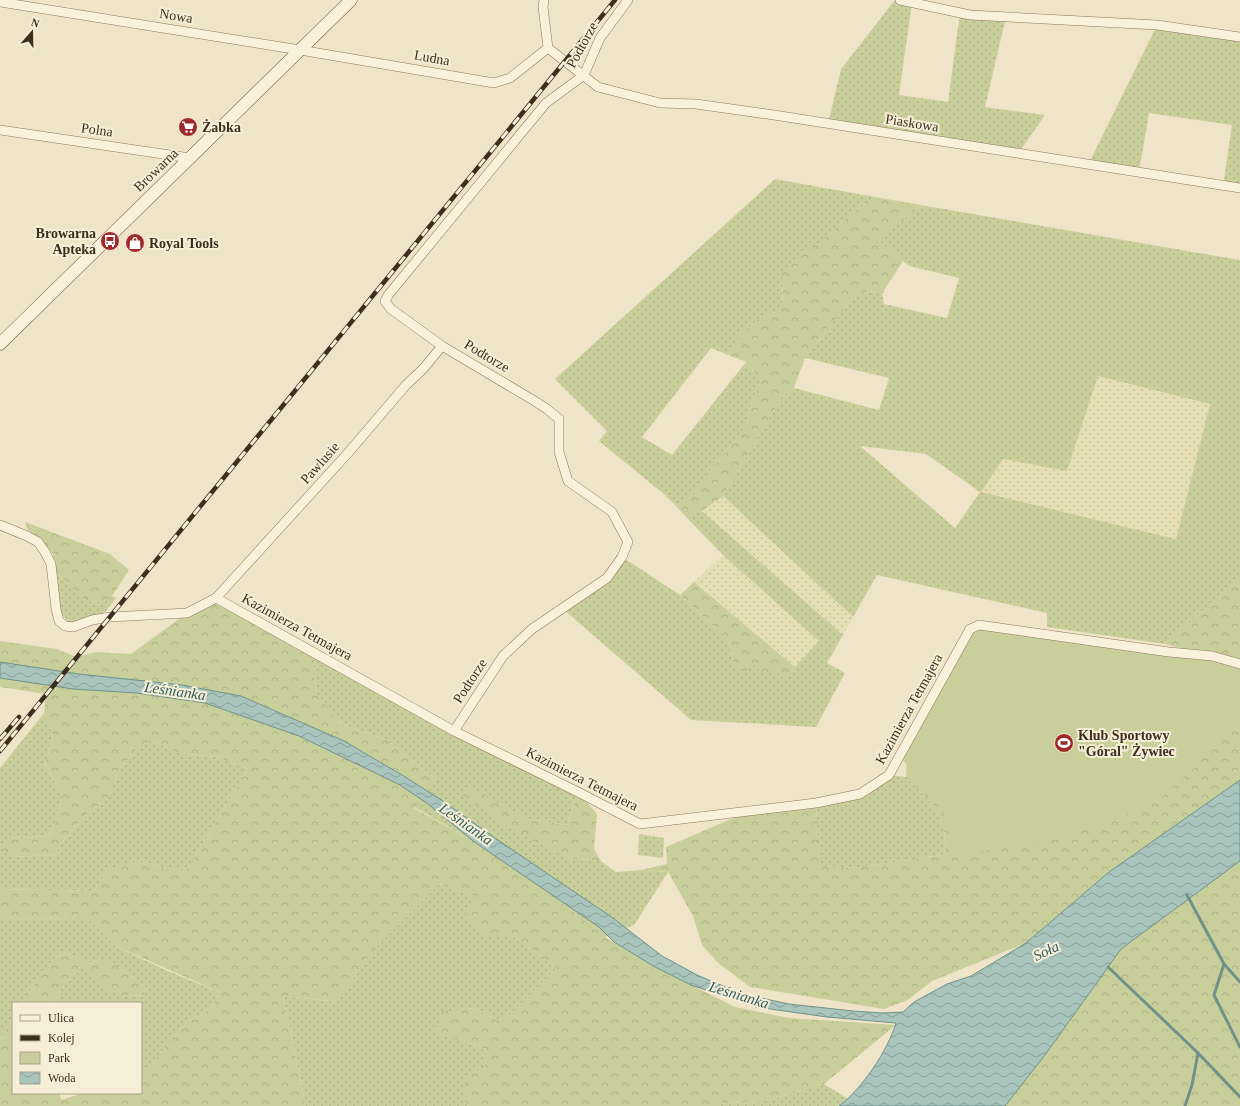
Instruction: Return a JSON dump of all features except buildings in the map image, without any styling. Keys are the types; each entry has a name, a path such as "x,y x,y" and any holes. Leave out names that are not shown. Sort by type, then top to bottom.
{"street":[{"name":"Browarna","path":"0,344 351,0"},
{"path":"544,0 543,7 548,48 584,75"},
{"name":"Podtorze","path":"454,731 503,656 532,629 607,578 622,557 628,542 612,512 568,481 559,452 559,419 547,408 442,346 391,309 385,301 389,294 546,104 584,75 600,38 628,0"},
{"path":"900,0 970,15 1157,25 1240,37"},
{"name":"Nowa","path":"0,2 300,50"},
{"name":"Ludna","path":"300,50 494,83 510,78 548,48"},
{"name":"Piaskowa","path":"584,75 598,87 660,103 696,104 1240,188"},
{"name":"Polna","path":"0,130 190,158"},
{"name":"Pawlusie","path":"216,598 348,453 406,385 423,369 442,346"},
{"path":"0,525 38,542 45,552 51,564 56,609 59,621 65,626 73,627 92,620 110,617 187,613 216,598"},
{"name":"Kazimierza Tetmajera","path":"216,598 454,731 640,824 816,803 860,794 889,775 970,629 979,625 1169,652 1212,656 1240,664"}],"shaded area":[{"path":"1098,376 1210,404 1176,539 981,492 1003,459 1067,471"},
{"path":"723,496 853,617 843,635 702,511"},
{"path":"723,555 819,641 795,667 694,582"}],"green space":[{"path":"895,0 912,2 899,95 948,102 960,13 1006,17 985,107 1045,115 1018,154 828,124 841,69"},
{"path":"1157,25 1240,37 1240,188 1223,186 1232,125 1149,113 1139,172 1088,165"},
{"path":"775,179 875,197 851,214 822,240 782,287 783,310 762,316 740,335 728,355 711,348 642,437 672,455 746,362 761,381 750,405 747,425 706,476 693,495 676,506 665,495 599,441 607,431 555,379"},
{"path":"875,197 921,205 879,241 903,261 882,294 868,291 851,300 805,358 794,388 782,396 723,496 702,511 686,517 676,506 693,495 706,476 747,425 750,405 761,381 746,362 728,355 740,335 762,316 783,310 782,271 822,240 851,214"},
{"path":"921,205 1240,260 1240,578 1165,644 1047,627 1047,613 877,575 853,617 723,496 782,396 794,388 879,410 889,378 805,358 851,300 868,291 882,294 884,304 947,318 959,278 909,266 879,241","holes":["1098,376 1210,404 1176,539 981,492 1003,459 1067,471","860,446 926,454 980,492 955,528"]},
{"path":"702,511 843,635 827,663 845,673 816,727 691,720 563,609 607,578 622,557 680,595 729,641 734,668 752,665 772,668 784,678 819,641 723,555 686,517"},
{"path":"25,522 110,554 129,570 112,596 104,602 86,601 55,571 53,554 42,540 28,530"},
{"path":"55,571 86,601 104,602 112,596 116,598 105,612 72,624 67,620 60,608"},
{"path":"1240,578 1240,780 1109,872 1026,943 932,981 908,1000 884,1009 750,987 717,962 702,945 693,916 668,872 641,870 667,864 666,847 752,810 816,803 820,866 856,868 946,854 944,828 931,802 906,777 907,762 1194,713 1208,655 1165,644"},
{"path":"694,582 795,667 784,678 772,668 764,675 753,665 745,671 734,668 729,641 680,595"},
{"path":"216,598 318,655 313,669 317,694 341,724 385,739 436,779 414,808 473,841 554,896 605,937 655,967 735,1007 789,1018 896,1025 824,1084 762,1102 717,1103 717,1106 468,1106 464,1100 465,1078 485,1065 487,1050 432,1032 441,1012 474,1008 498,1020 511,1014 557,968 512,936 484,936 464,919 474,896 439,884 375,948 337,1002 283,996 306,1106 0,1106 0,1038 12,1020 12,1094 59,1094 61,1100 81,1094 142,1094 142,1071 148,1068 188,1021 211,1009 219,992 115,946 86,918 0,919 0,889 94,891 107,870 128,862 145,862 168,869 187,869 248,769 217,757 179,753 151,740 138,748 122,766 107,799 87,814 66,836 55,855 9,857 3,849 9,837 21,838 48,836 54,824 63,795 45,766 53,735 44,713 46,694 0,687 0,641 57,649 77,657 96,652 131,654 187,613"},
{"name":"Klub Sportowy \"Góral\" Żywiec","path":"978,629 1213,661 1219,665 1240,668 1240,721 1190,772 1161,798 1121,818 1074,833 1034,843 989,850 952,853 946,816 902,759 972,631"},
{"path":"318,655 578,792 567,825 527,819 503,805 567,858 601,861 616,872 641,870 668,872 634,925 605,937 554,896 473,841 414,807 436,779 385,739 341,724 317,694 313,669"},
{"path":"44,713 53,735 45,766 63,795 54,824 48,836 21,838 9,837 9,857 55,855 66,836 87,814 107,799 122,766 138,748 151,740 179,753 217,757 248,769 187,869 168,869 145,862 107,870 94,891 0,889 0,768"},
{"path":"889,775 906,777 931,802 944,828 946,854 856,868 819,866 816,803 860,794"},
{"path":"468,786 527,819 567,825 578,792 597,814 594,849 601,861 567,858 505,826 462,795"},
{"path":"639,834 664,838 663,858 638,855"},
{"path":"1240,861 1240,1106 1005,1106 1045,1055 1121,949"},
{"path":"439,884 474,896 483,936 512,936 557,968 511,1014 498,1020 474,1008 441,1013 433,1032 487,1050 485,1065 464,1100 468,1106 306,1106 283,996 337,1002 375,948"},
{"path":"86,918 115,946 168,971 219,992 211,1009 188,1021 148,1068 142,1071 142,1002 54,1002 60,991 80,965 102,988 131,996 145,995 146,987 105,957 92,963 61,951 38,978 23,1002 12,1002 12,1020 0,1038 0,919"},
{"path":"61,951 92,963 105,957 146,987 145,995 131,996 102,988 80,966 60,991 54,1002 23,1002 38,978"},
{"path":"824,1084 848,1099 839,1106 717,1106 717,1103 762,1102"}],"water":[{"path":"0,662 79,674 182,685 241,696 344,741 402,775 440,799 613,918 662,956 697,975 742,994 789,1004 853,1011 882,1013 903,1012 914,1002 947,984 971,976 1026,943 1109,872 1240,780 1240,861 1121,949 1045,1055 1005,1106 839,1106 856,1090 881,1057 896,1023 827,1017 756,1007 691,985 655,967 614,942 599,927 473,841 428,804 400,785 299,736 205,703 137,693 73,689 0,678"}],"waterway":[{"path":"1187,895 1224,964 1240,982"},
{"path":"1224,964 1214,995 1240,1047"},
{"path":"1108,967 1198,1053 1240,1097"},
{"path":"1185,1106 1192,1085 1198,1053"}],"railway":[{"path":"0,751 615,0"},
{"path":"0,739 19,717"}],"place":[{"name":"Żabka","path":"188,127"},
{"name":"Browarna Apteka","path":"110,241"},
{"name":"Royal Tools","path":"135,243"},
{"name":"Klub Sportowy \"Góral\" Żywiec","path":"1064,743"}],"water label":[{"name":"Leśnianka","path":"175,691"},
{"name":"Leśnianka","path":"466,824"},
{"name":"Soła","path":"1046,951"},
{"name":"Leśnianka","path":"739,995"}]}
